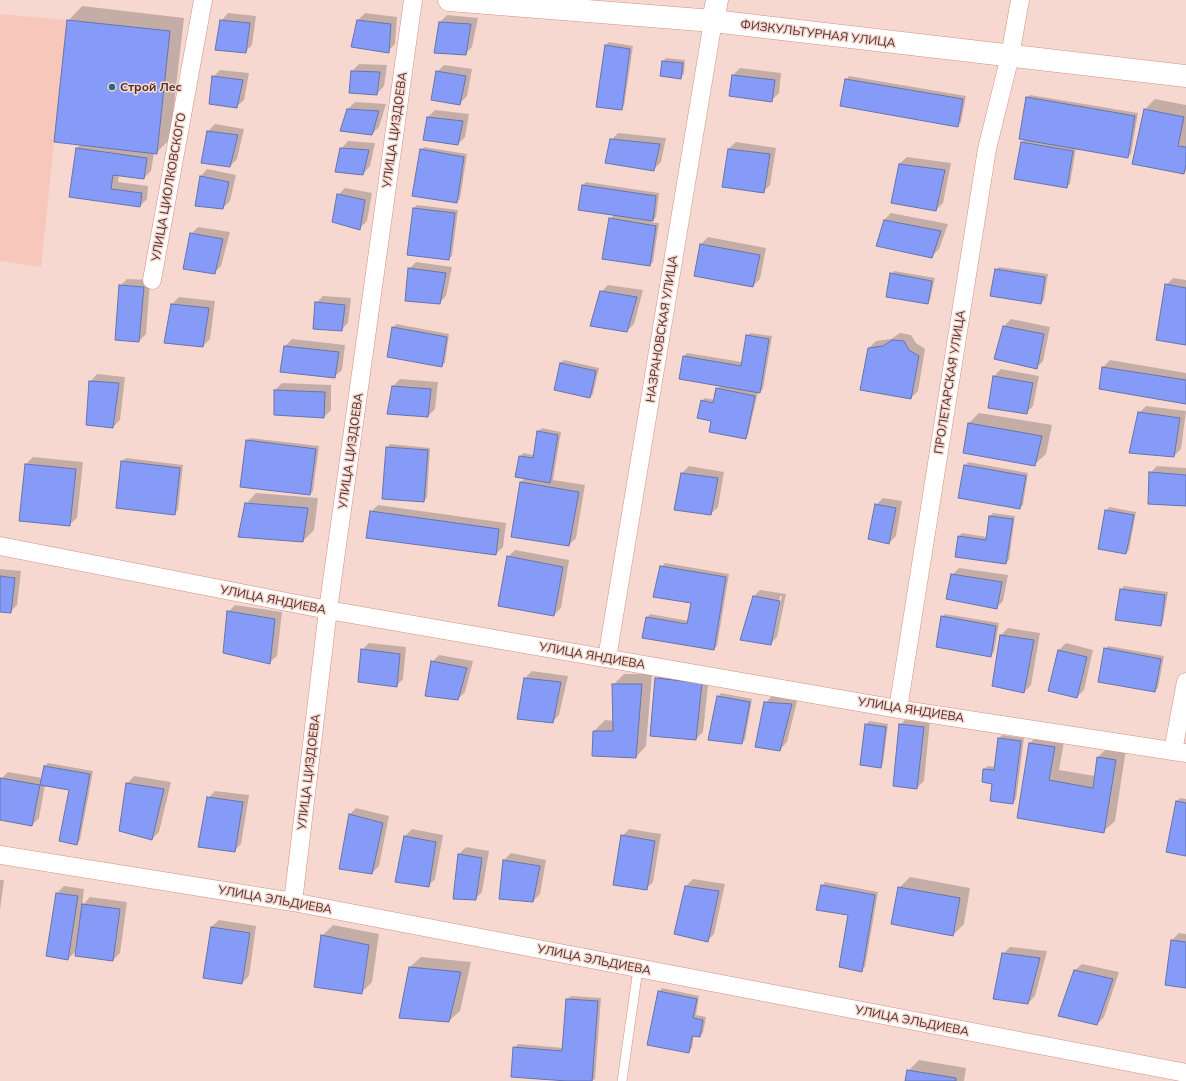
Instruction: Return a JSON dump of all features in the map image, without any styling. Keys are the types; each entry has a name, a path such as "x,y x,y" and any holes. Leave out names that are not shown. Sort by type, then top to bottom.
{"main road":[{"name":"ФИЗКУЛЬТУРНАЯ УЛИЦА","path":"449,0 713,21 1186,76"},
{"name":"НАЗРАНОВСКАЯ УЛИЦА","path":"713,21 717,0"}],"street":[{"name":"УЛИЦА ЦИОЛКОВСКОГО","path":"152,280 203,0"},
{"name":"УЛИЦА ЦИЗДОЕВА","path":"294,902 328,610 413,0"},
{"name":"ПРОЛЕТАРСКАЯ УЛИЦА","path":"898,709 987,150 1010,56 1020,0"},
{"name":"НАЗРАНОВСКАЯ УЛИЦА","path":"607,658 713,21"},
{"name":"УЛИЦА ЯНДИЕВА","path":"0,546 328,610 898,709 1179,752"},
{"path":"1179,752 1186,682"},
{"name":"УЛИЦА ЭЛЬДИЕВА","path":"0,855 294,902 1186,1073"}],"lane":[{"path":"622,1081 638,969"}],"shaded area":[{"path":"0,14 67,20 41,267 0,261"}],"building":[{"name":"Строй Лес","path":"67,20 170,31 157,154 54,142"},
{"path":"220,20 250,23 246,53 215,50"},
{"path":"357,20 391,24 389,53 351,47"},
{"path":"439,22 471,24 466,55 434,53"},
{"path":"605,45 630,49 622,110 596,107"},
{"path":"662,61 683,63 681,79 660,76"},
{"path":"351,71 380,72 377,95 349,93"},
{"path":"436,71 466,76 460,105 431,100"},
{"path":"732,75 775,80 772,102 729,96"},
{"path":"212,76 243,80 237,108 209,104"},
{"path":"845,79 963,99 958,127 840,106"},
{"path":"1026,97 1135,116 1128,158 1019,139"},
{"path":"347,109 379,111 372,135 340,131"},
{"path":"1144,109 1184,117 1178,146 1186,147 1186,164 1184,174 1132,164"},
{"path":"427,117 463,121 458,145 423,140"},
{"path":"207,131 238,135 230,167 201,163"},
{"path":"610,139 660,144 654,171 605,163"},
{"path":"1021,142 1073,151 1067,188 1014,179"},
{"path":"76,148 147,158 144,179 113,175 111,189 142,193 140,207 69,197"},
{"path":"340,148 369,150 363,175 335,172"},
{"path":"420,149 464,157 457,203 412,196"},
{"path":"728,149 770,154 764,193 722,187"},
{"path":"899,164 945,170 936,211 891,203"},
{"path":"200,176 229,182 223,209 195,206"},
{"path":"582,185 656,196 653,221 578,210"},
{"path":"337,194 365,200 360,230 332,222"},
{"path":"413,208 455,213 449,260 407,255"},
{"path":"609,218 656,226 650,266 602,259"},
{"path":"884,220 941,231 932,258 876,246"},
{"path":"190,233 223,239 215,274 183,269"},
{"path":"700,244 760,255 753,287 694,276"},
{"path":"408,268 446,273 440,304 405,301"},
{"path":"995,269 1045,277 1041,304 990,296"},
{"path":"890,273 932,281 928,304 886,297"},
{"path":"1165,284 1186,288 1186,345 1156,340"},
{"path":"119,285 144,287 139,342 115,340"},
{"path":"600,291 637,297 627,332 590,326"},
{"path":"315,302 345,305 342,331 313,329"},
{"path":"171,304 209,308 203,347 164,343"},
{"path":"1003,326 1044,334 1037,369 994,359"},
{"path":"392,327 447,337 442,367 387,357"},
{"path":"746,335 769,339 760,393 679,379 683,356 741,366"},
{"path":"892,340 904,341 909,350 919,356 911,399 860,390 868,348 883,346"},
{"path":"284,346 339,352 335,378 280,372"},
{"path":"560,363 596,371 590,398 554,390"},
{"path":"1102,367 1186,380 1186,404 1099,389"},
{"path":"993,376 1033,383 1027,414 988,408"},
{"path":"89,381 119,383 113,428 86,425"},
{"path":"392,386 431,389 428,417 387,414"},
{"path":"716,388 755,396 746,439 709,432 711,421 697,418 701,400 713,403"},
{"path":"274,390 325,392 324,418 274,415"},
{"path":"1138,412 1180,418 1174,457 1129,453"},
{"path":"968,423 1042,436 1035,466 963,453"},
{"path":"537,431 558,435 550,483 515,477 519,456 533,458"},
{"path":"246,440 316,449 310,495 240,487"},
{"path":"386,447 428,450 424,502 382,499"},
{"path":"121,461 180,468 175,515 116,508"},
{"path":"25,464 76,469 70,526 19,521"},
{"path":"964,465 1026,476 1020,509 958,498"},
{"path":"1149,472 1186,475 1186,506 1148,504"},
{"path":"681,473 718,478 711,515 674,510"},
{"path":"520,482 579,492 569,546 511,537"},
{"path":"245,503 308,508 303,542 238,537"},
{"path":"875,504 896,508 889,544 868,539"},
{"path":"1105,510 1134,515 1126,554 1098,549"},
{"path":"370,511 499,529 496,555 366,538"},
{"path":"989,516 1013,519 1006,564 955,557 958,536 986,540"},
{"path":"507,556 563,567 554,616 498,606"},
{"path":"660,566 726,577 714,650 642,638 646,617 687,624 691,603 653,597"},
{"path":"951,574 1002,582 997,609 946,599"},
{"path":"0,576 15,578 11,613 0,612"},
{"path":"1120,589 1165,595 1161,626 1115,620"},
{"path":"753,596 780,601 771,645 740,640"},
{"path":"227,611 275,619 270,664 223,653"},
{"path":"941,616 996,626 991,657 936,647"},
{"path":"1000,635 1034,640 1024,693 992,686"},
{"path":"1104,648 1161,659 1155,692 1098,682"},
{"path":"361,649 400,654 397,687 358,682"},
{"path":"1058,650 1087,657 1077,698 1048,691"},
{"path":"431,661 467,668 458,700 425,696"},
{"path":"524,678 561,682 553,723 517,719"},
{"path":"655,678 702,683 696,740 650,736"},
{"path":"612,684 642,684 636,758 592,756 593,731 613,731"},
{"path":"717,696 750,702 742,744 708,740"},
{"path":"764,702 792,704 780,751 755,747"},
{"path":"865,724 886,727 881,768 860,765"},
{"path":"899,724 924,727 917,789 893,786"},
{"path":"998,738 1021,741 1013,804 990,801 992,784 982,782 983,769 994,770"},
{"path":"1029,743 1055,747 1049,780 1093,788 1097,757 1116,760 1104,833 1017,818"},
{"path":"44,766 90,774 77,845 59,841 69,790 40,785"},
{"path":"0,778 40,785 32,826 0,820"},
{"path":"126,783 164,789 152,840 119,831"},
{"path":"207,797 243,802 235,852 198,847"},
{"path":"1176,801 1186,803 1186,856 1166,852"},
{"path":"349,814 383,823 372,874 339,869"},
{"path":"621,835 655,841 647,890 613,885"},
{"path":"404,836 436,842 429,887 395,882"},
{"path":"458,854 482,858 476,900 453,899"},
{"path":"503,860 540,866 533,902 499,899"},
{"path":"821,885 875,895 862,972 839,967 848,915 816,910"},
{"path":"685,886 719,891 708,942 674,934"},
{"path":"898,887 960,898 953,936 891,924"},
{"path":"56,893 78,896 68,960 46,956"},
{"path":"82,904 120,909 113,961 75,956"},
{"path":"211,927 250,933 242,984 203,978"},
{"path":"321,935 369,945 362,994 314,987"},
{"path":"1171,940 1186,942 1186,988 1165,985"},
{"path":"1002,953 1040,958 1028,1004 993,999"},
{"path":"409,967 461,972 449,1022 399,1018"},
{"path":"1074,970 1113,979 1097,1025 1058,1016"},
{"path":"658,991 697,999 693,1018 703,1020 700,1037 692,1036 689,1053 647,1045"},
{"path":"566,999 598,1001 592,1081 567,1081 511,1077 513,1047 562,1051"},
{"path":"907,1070 956,1078 956,1081 905,1081"}],"place":[{"name":"Строй Лес","path":"112,87"}]}
